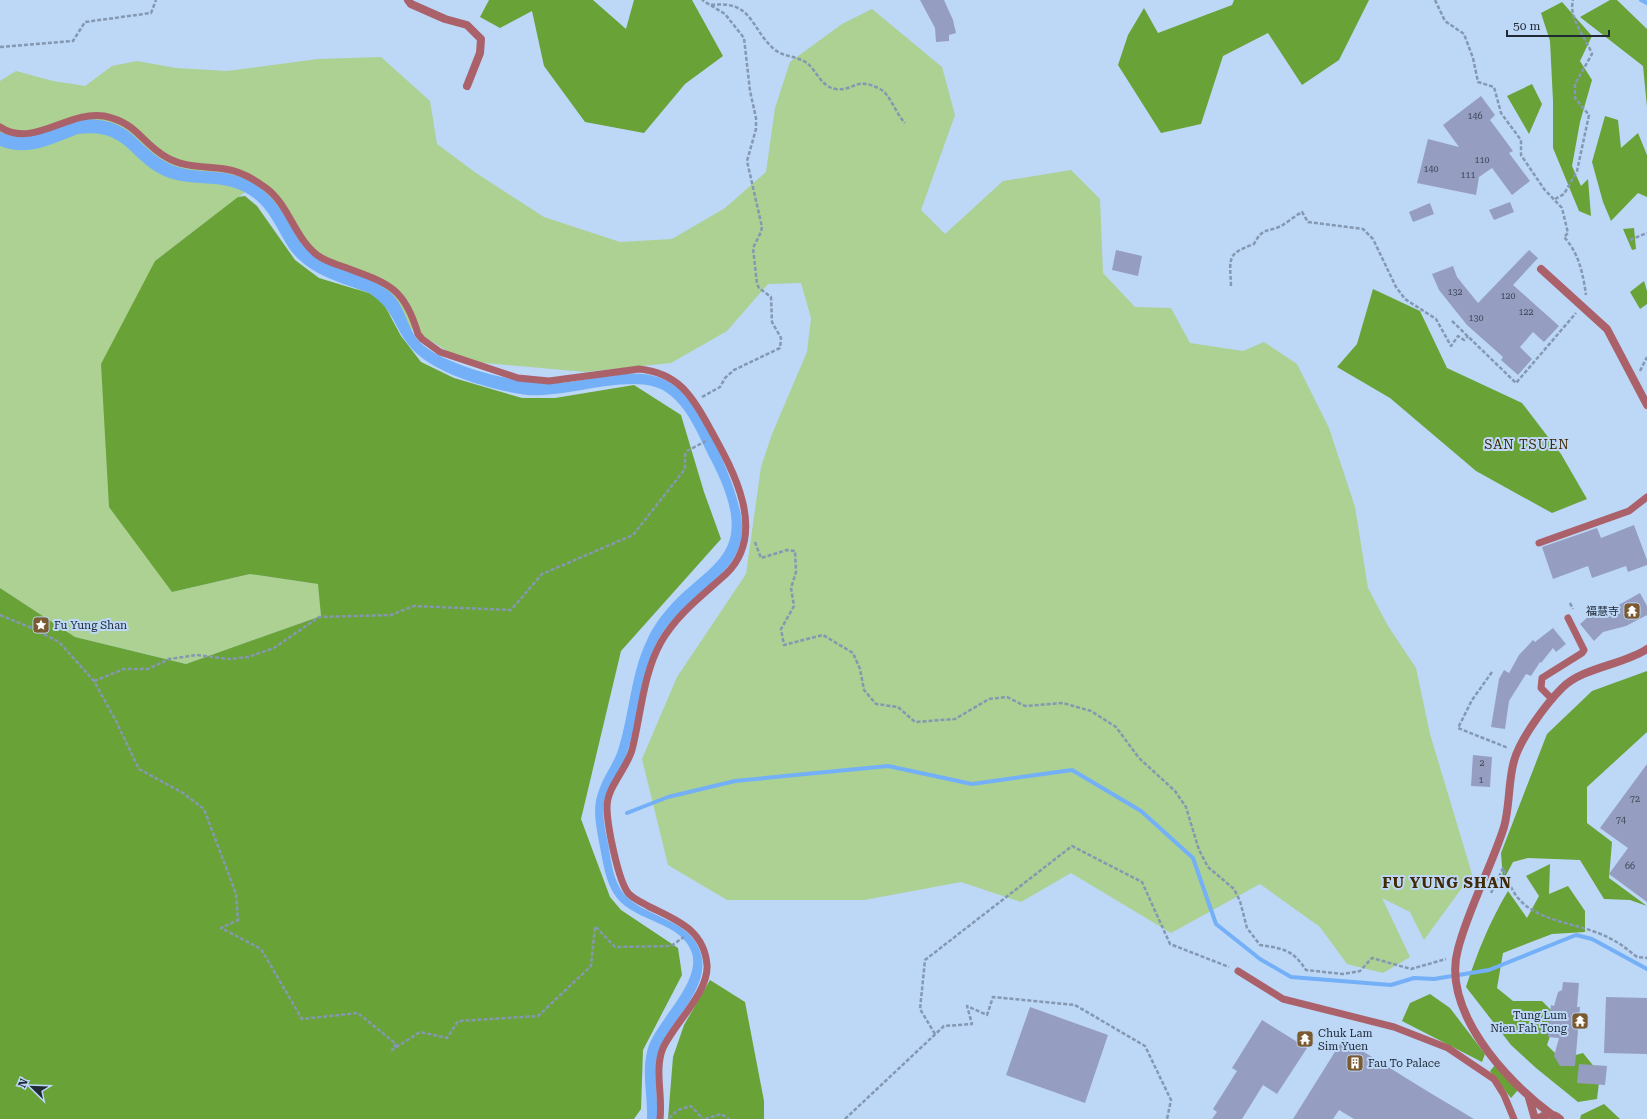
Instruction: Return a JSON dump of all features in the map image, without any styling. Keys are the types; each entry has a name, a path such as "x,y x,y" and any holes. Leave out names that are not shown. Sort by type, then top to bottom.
{"street":[{"path":"408,0 411,4 445,19 467,25 481,39 480,53 467,86"},
{"path":"1541,269 1582,305 1606,329 1647,405"},
{"path":"1560,1119 1529,1098 1482,1045 1461,1001 1456,974 1457,952 1504,825 1514,761 1523,739 1552,699 1570,682 1600,668 1638,655 1647,649"},
{"path":"1529,1098 1535,1119"},
{"path":"1538,1119 1542,1116 1551,1114"}],"lane":[{"path":"0,127 13,134 26,134 84,116 102,116 123,122 134,128 166,157 191,166 236,172 254,180 266,188 280,201 304,241 318,255 332,263 379,281 400,294 418,334 422,339 440,352 518,378 549,380 639,369 651,370 669,376 679,383 694,401 715,437 735,480 747,523 745,538 735,563 677,619 661,643 651,666 631,752 624,769 612,788 607,801 607,809 619,876 627,891 636,900 679,921 693,931 699,937 704,950 707,965 707,973 700,991 668,1040 660,1057 658,1067 661,1108 660,1119"},
{"path":"1539,542 1629,511 1647,497"},
{"path":"1552,699 1542,688 1542,678 1582,653 1584,650 1568,618"},
{"path":"1238,971 1283,999 1394,1027 1448,1048 1494,1079 1504,1095 1514,1119"}],"path":[{"path":"0,47 73,41 85,22 151,13 156,0"},
{"path":"694,401 720,387 724,378 734,370 780,348 781,343 781,338 772,322 771,297 759,288 757,284 753,248 762,227 747,161 756,129 756,118 744,38 725,14 702,0"},
{"path":"1435,0 1445,21 1464,34 1473,58 1478,82 1494,87 1501,113 1521,140 1521,155 1544,189 1562,208 1568,233 1564,237 1574,247 1583,277 1586,299 1516,383 1452,321"},
{"path":"1555,199 1564,194 1577,171 1589,115 1575,98 1575,84 1592,54 1588,42 1576,23 1572,4 1573,0"},
{"path":"710,5 724,3 746,14 774,50 808,64 828,86 835,89 842,89 860,82 881,89 905,123"},
{"path":"1231,286 1230,262 1233,254 1237,250 1254,244 1259,235 1269,228 1280,226 1302,212 1308,222 1362,229 1373,239 1396,287 1405,299 1436,319 1451,346 1458,336 1464,340 1468,336"},
{"path":"1630,240 1647,233"},
{"path":"94,681 124,669 148,669 169,659 197,655 230,659 248,657 274,648 319,617 391,615 414,606 511,610 542,574 633,534 685,469 685,455 687,451 715,437"},
{"path":"747,523 761,558 787,550 795,551 796,572 791,588 794,606 781,629 784,645 823,636 853,653 860,669 864,690 876,704 898,707 915,722 955,719 989,699 1007,697 1025,706 1063,702 1091,711 1116,727 1139,758 1175,791 1186,807 1199,850 1208,867 1234,889 1240,901 1247,928 1260,945 1283,949 1298,957 1306,970 1343,974 1360,971 1372,958 1411,968 1457,952"},
{"path":"0,615 34,629 59,642 94,681 116,720 139,769 183,793 204,809 236,894 238,920 221,928 261,949 302,1019 358,1013 396,1044 392,1050 420,1032 447,1038 458,1021 538,1016 591,966 595,926 615,947 671,946 693,931"},
{"path":"1492,672 1472,700 1458,728 1518,752"},
{"path":"934,1034 920,1009 925,960 1072,846 1142,882 1170,944 1238,971"},
{"path":"1490,896 1503,868 1518,898 1543,916 1600,933 1621,943 1637,957 1647,958"},
{"path":"845,1119 944,1026 972,1024 967,1006 987,1015 993,997 1075,1005 1145,1046 1171,1100 1167,1119"},
{"path":"667,1119 678,1110 691,1106 704,1119 721,1114 730,1119"}],"green space":[{"path":"489,0 593,0 626,29 634,0 692,0 723,56 685,84 644,133 585,122 544,66 532,11 500,28 480,17"},
{"path":"1234,0 1369,0 1339,60 1302,85 1268,33 1223,56 1201,124 1161,133 1118,65 1128,35 1144,8 1158,33 1232,5"},
{"path":"1610,0 1617,0 1647,29 1647,107 1643,66 1580,17"},
{"path":"1562,2 1592,36 1580,61 1592,80 1580,122 1572,166 1581,186 1588,179 1591,216 1579,211 1553,148 1553,101 1550,41 1541,13"},
{"path":"872,9 942,67 955,115 921,210 945,234 1003,181 1071,170 1100,199 1103,273 1135,307 1171,308 1190,343 1243,351 1264,342 1297,364 1329,428 1355,507 1368,588 1388,626 1416,668 1430,734 1472,874 1424,940 1410,912 1382,898 1410,957 1383,973 1347,964 1320,927 1260,884 1171,933 1071,873 1021,902 961,882 864,900 727,900 668,865 642,759 677,677 746,574 761,467 772,434 807,352 811,318 801,283 768,284 727,331 671,363 585,372 463,361 391,316 305,248 253,186 155,261 172,592 250,574 319,584 321,616 186,664 75,637 0,588 0,81 16,71 53,81 85,86 112,66 137,61 176,68 227,71 318,59 381,57 430,101 437,144 476,173 544,217 620,242 672,239 725,208 766,172 775,108 790,62 842,24"},
{"path":"1532,84 1542,104 1529,134 1507,96"},
{"path":"1605,116 1618,120 1621,148 1638,133 1647,155 1647,197 1638,193 1611,221 1603,202 1592,162"},
{"path":"245,196 257,206 295,260 319,278 375,295 382,301 401,336 421,362 454,378 522,398 555,398 634,385 681,415 704,492 721,539 621,651 581,819 610,897 621,910 678,948 682,975 643,1050 641,1109 634,1119 0,1119 0,588 75,637 186,664 321,616 318,584 250,574 172,592 109,507 101,364 155,261 238,197"},
{"path":"1634,228 1636,249 1632,250 1623,229"},
{"path":"1644,281 1647,291 1647,304 1640,309 1630,292"},
{"path":"1373,289 1420,311 1447,368 1522,403 1561,454 1587,499 1552,513 1476,471 1390,398 1337,367 1357,344"},
{"path":"1647,671 1647,732 1587,787 1587,823 1612,842 1609,878 1647,906 1630,900 1604,899 1580,860 1528,858 1513,862 1503,881 1501,853 1547,734 1592,691"},
{"path":"1550,864 1549,894 1568,886 1585,911 1585,932 1552,934 1503,953 1497,988 1513,1001 1542,1001 1557,1016 1547,1045 1561,1059 1583,1053 1600,1074 1597,1099 1578,1102 1536,1068 1511,1045 1466,987 1484,938 1508,891 1527,918 1539,896 1526,876"},
{"path":"710,980 745,1002 764,1101 764,1119 668,1119 673,1057 684,1025"},
{"path":"1430,994 1450,1008 1485,1054 1482,1062 1402,1021 1410,1003"},
{"path":"1496,1064 1518,1090 1511,1098 1490,1071"},
{"path":"1604,1104 1620,1119 1580,1119 1581,1115"}],"water":[{"path":"89,119 116,124 126,129 157,156 178,167 239,176 256,185 280,208 305,248 318,258 372,281 391,293 396,299 418,340 435,353 467,367 486,373 505,378 541,383 571,382 620,374 636,373 652,375 666,380 680,390 690,401 711,435 730,477 737,497 741,515 742,530 740,544 729,565 680,612 663,632 656,644 650,657 642,685 634,728 626,756 607,792 603,809 611,863 620,889 633,902 688,933 696,942 701,954 701,977 696,989 668,1033 658,1052 656,1061 657,1119 647,1119 645,1075 646,1057 653,1037 677,1001 690,977 693,965 692,953 687,943 679,935 669,928 635,912 625,906 617,898 607,879 603,864 595,810 599,790 619,747 634,678 642,651 648,638 665,612 683,593 717,562 728,546 732,525 727,497 694,425 677,401 656,387 640,384 620,384 557,394 520,394 491,388 443,371 417,354 408,344 388,311 377,299 369,293 336,281 305,265 289,248 265,208 254,198 243,191 232,187 187,182 164,176 152,169 117,140 94,133 78,134 40,148 30,150 10,149 0,146 0,132 20,137 28,136 71,122"}],"building":[{"path":"920,0 944,0 953,20 956,33 949,35 949,41 936,42 935,28"},
{"path":"1481,96 1495,115 1490,120 1513,151 1509,153 1530,181 1512,195 1492,168 1479,177 1476,195 1417,183 1428,139 1459,147 1443,125"},
{"path":"1510,202 1514,212 1494,220 1489,210"},
{"path":"1430,203 1434,214 1413,222 1409,212"},
{"path":"1116,250 1142,256 1138,276 1112,270"},
{"path":"1529,250 1538,258 1513,285 1559,326 1544,342 1533,332 1520,347 1532,359 1518,375 1501,360 1503,357 1467,325 1439,290 1432,274 1453,266 1457,277 1478,303"},
{"path":"1634,525 1647,560 1647,565 1628,572 1626,566 1592,578 1588,566 1553,579 1542,547 1597,528 1601,538"},
{"path":"1640,593 1647,606 1647,615 1626,626 1603,632 1594,641 1580,624 1588,617 1606,612"},
{"path":"1553,628 1566,644 1556,652 1553,648 1541,663 1540,662 1531,676 1526,674 1509,701 1505,729 1491,727 1499,679 1504,670 1509,673 1519,655 1533,640 1535,642"},
{"path":"1473,755 1492,757 1490,787 1471,786"},
{"path":"1647,764 1647,902 1609,874 1628,848 1600,828"},
{"path":"1563,982 1579,983 1577,1007 1580,1007 1575,1066 1560,1066 1554,1056 1559,1038 1548,1037 1551,1005 1554,1006 1558,992 1562,990"},
{"path":"1606,997 1647,998 1647,1054 1604,1053"},
{"path":"1030,1007 1108,1035 1085,1103 1006,1075"},
{"path":"1262,1020 1307,1048 1277,1094 1263,1085 1242,1119 1212,1119 1217,1112 1213,1109 1237,1071 1232,1068"},
{"name":"Fau To Palace","path":"1343,1039 1474,1119 1354,1119 1339,1110 1333,1119 1293,1119"},
{"path":"1579,1064 1607,1066 1605,1085 1577,1083"}],"waterway":[{"path":"1641,0 1647,3"},
{"path":"627,813 668,797 735,781 888,766 972,784 1072,770 1141,811 1193,858 1216,924 1260,959 1291,977 1391,985 1414,978 1434,979 1489,970 1576,935 1592,939 1647,969"}],"place":[{"name":"福慧寺","path":"1632,611"},
{"name":"Fu Yung Shan","path":"41,625"},
{"name":"Tung Lum Nien Fah Tong","path":"1580,1021"},
{"name":"Chuk Lam Sim Yuen","path":"1305,1039"},
{"name":"Fau To Palace","path":"1355,1063"}],"district":[{"name":"SAN TSUEN","path":"1527,444"},
{"name":"FU YUNG SHAN","path":"1447,883"}]}
